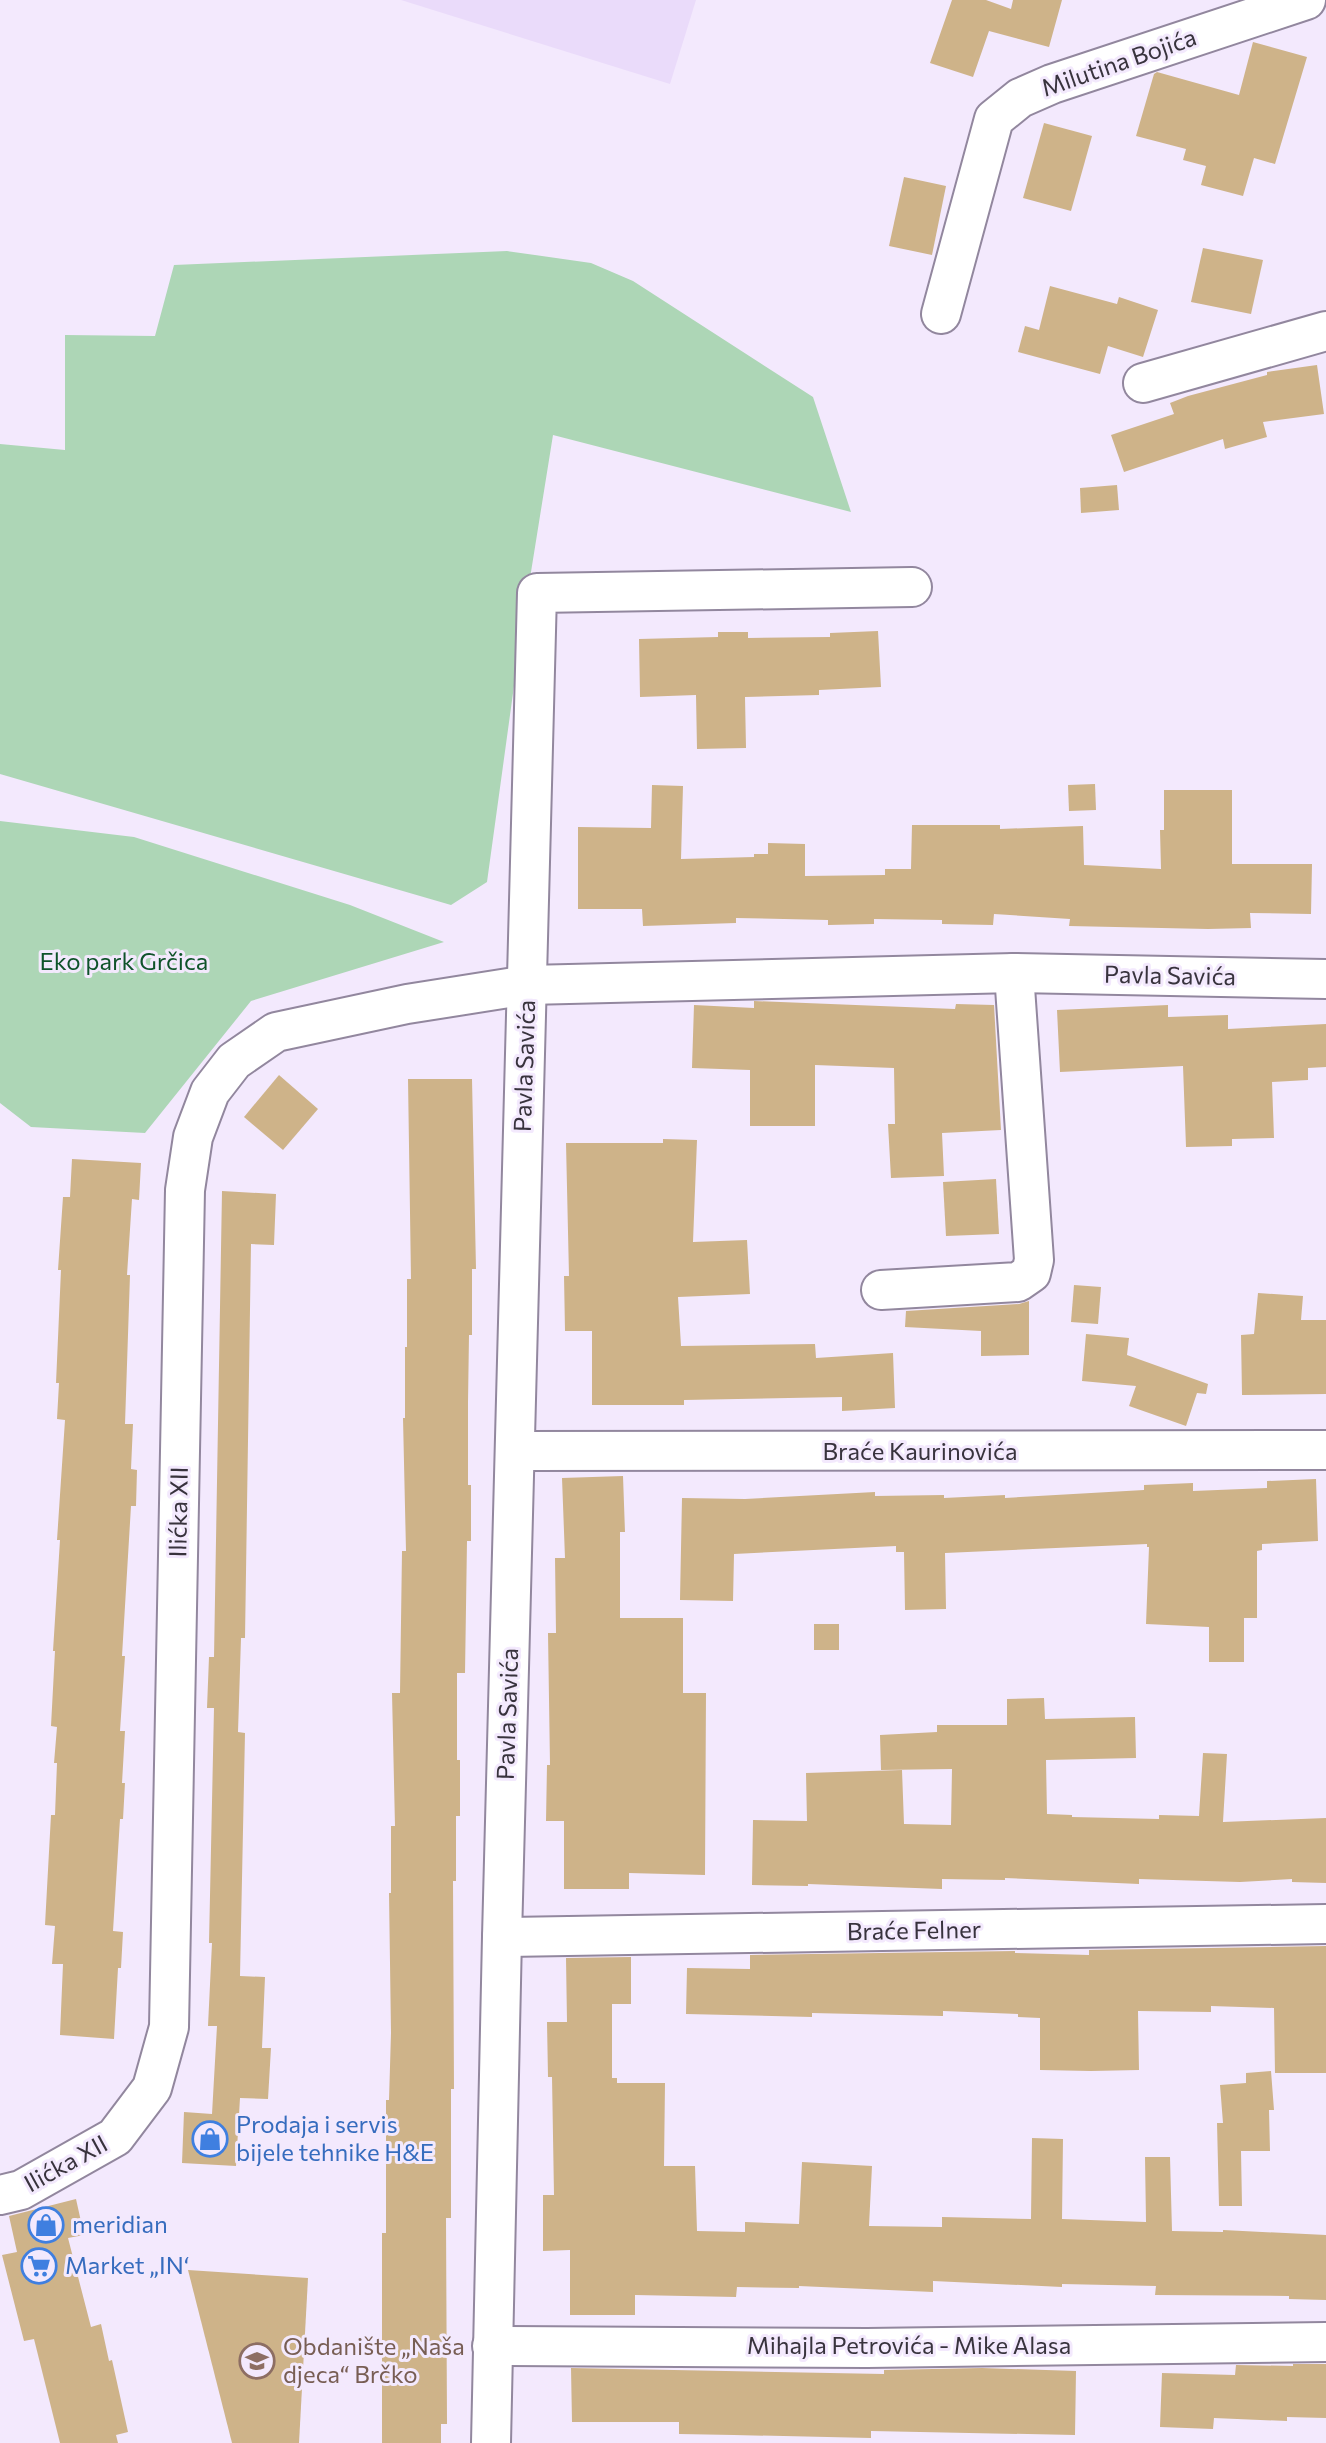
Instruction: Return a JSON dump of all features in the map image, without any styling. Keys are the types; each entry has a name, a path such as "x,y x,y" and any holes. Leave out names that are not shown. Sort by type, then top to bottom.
{"street":[{"name":"Milutina Bojića","path":"941,314 994,119 1020,98 1052,84 1306,0"},
{"path":"1143,383 1326,331"},
{"name":"Pavla Savića","path":"491,2443 537,593 912,587"},
{"path":"881,1290 1018,1282 1031,1273 1034,1260 1014,973"},
{"name":"Pavla Savića","path":"528,985 1014,973 1326,979"},
{"name":"Ilićka XII","path":"0,2195 21,2190 115,2137 152,2088 169,2027 185,1190 193,1137 210,1092 234,1061 276,1032 407,1004 528,985"},
{"name":"Braće Kaurinovića","path":"515,1451 1326,1450"},
{"name":"Braće Felner","path":"502,1937 1326,1924"},
{"name":"Mihajla Petrovića - Mike Alasa","path":"492,2346 867,2348 1326,2342"}],"shaded area":[{"path":"401,0 696,0 670,84"}],"green space":[{"path":"507,251 591,263 633,281 813,397 851,512 553,435 522,628 487,882 451,905 0,774 0,444 65,450 65,335 155,336 174,265"},
{"name":"Eko park Grčica","path":"0,821 134,837 350,905 444,942 251,1001 145,1133 31,1127 0,1103"}],"building":[{"path":"952,0 986,0 1011,9 1013,0 1062,0 1049,47 989,31 973,77 930,63"},
{"path":"1253,42 1307,57 1275,164 1254,158 1243,196 1201,185 1206,166 1183,160 1186,149 1136,136 1154,74 1157,72 1239,95"},
{"path":"1044,123 1092,136 1071,211 1023,198"},
{"path":"904,177 946,186 932,255 889,246"},
{"path":"1203,248 1263,260 1251,314 1191,302"},
{"path":"1050,286 1117,304 1119,297 1158,310 1143,357 1108,346 1100,374 1018,352 1025,326 1039,330"},
{"path":"1317,365 1324,414 1263,422 1267,437 1225,449 1223,439 1124,472 1111,435 1174,414 1170,403 1188,396 1267,375 1267,372"},
{"path":"1117,485 1119,510 1081,513 1080,488"},
{"path":"878,631 881,687 819,690 819,695 745,697 746,748 697,749 696,695 640,697 639,639 718,637 718,632 748,632 748,638 830,637 830,633"},
{"path":"1095,784 1096,810 1069,811 1068,785"},
{"path":"652,785 683,786 681,859 754,857 754,854 768,854 768,843 805,844 805,876 885,875 885,869 911,869 912,825 1000,825 1000,829 1083,826 1084,865 1161,869 1160,830 1164,830 1164,790 1232,790 1232,864 1312,864 1311,914 1250,913 1251,928 1208,929 1069,926 1070,919 994,914 993,925 942,924 942,920 874,919 874,924 828,925 828,920 736,918 736,923 643,926 642,909 578,909 578,827 651,828"},
{"path":"754,1001 955,1009 956,1004 994,1005 1001,1130 942,1133 944,1176 891,1178 888,1124 895,1124 894,1068 815,1065 815,1126 750,1126 750,1070 692,1068 694,1005 754,1008"},
{"path":"1168,1005 1168,1017 1228,1015 1228,1029 1326,1024 1326,1067 1308,1068 1308,1080 1272,1082 1274,1138 1232,1139 1232,1146 1186,1147 1183,1066 1060,1072 1057,1010"},
{"path":"279,1075 318,1109 283,1150 244,1117"},
{"path":"408,1079 472,1079 476,1269 472,1269 472,1335 469,1335 468,1485 471,1485 471,1541 467,1541 465,1673 457,1673 460,1816 456,1816 456,1881 453,1881 454,2089 451,2089 451,2218 446,2218 447,2424 441,2424 441,2443 382,2443 382,2233 386,2233 386,2100 389,2100 391,2033 389,1893 391,1826 395,1826 392,1693 400,1693 402,1551 406,1551 403,1418 407,1279 411,1279"},
{"path":"663,1139 697,1140 693,1242 747,1240 750,1294 678,1297 681,1346 815,1344 816,1358 893,1353 895,1408 842,1411 842,1397 684,1400 684,1405 592,1405 592,1331 565,1331 564,1276 569,1276 566,1143 663,1143"},
{"path":"72,1159 141,1163 139,1200 132,1199 127,1275 130,1275 125,1424 133,1424 131,1469 137,1470 136,1506 131,1506 122,1656 125,1656 120,1731 125,1731 122,1783 125,1783 113,1931 123,1932 114,2039 60,2035 63,1964 52,1964 55,1926 45,1925 51,1815 55,1815 57,1727 51,1726 60,1540 57,1540 65,1420 57,1419 61,1270 58,1270 63,1197 70,1197"},
{"path":"996,1179 999,1234 946,1236 943,1182"},
{"path":"222,1191 276,1194 274,1245 251,1244 245,1638 241,1638 238,1732 245,1733 240,1976 265,1977 262,2048 271,2048 268,2099 240,2098 236,2166 182,2163 184,2112 212,2114 217,2026 208,2026 212,1943 209,1943 214,1708 207,1708 209,1657 214,1657"},
{"path":"1074,1285 1101,1287 1098,1324 1071,1322"},
{"path":"1258,1293 1303,1296 1301,1320 1326,1320 1326,1394 1242,1395 1241,1335 1254,1334"},
{"path":"1029,1301 1029,1355 981,1356 981,1331 905,1327 906,1311"},
{"path":"1086,1334 1129,1338 1127,1355 1208,1384 1206,1394 1197,1393 1186,1426 1129,1406 1136,1386 1082,1381"},
{"path":"623,1476 625,1532 620,1532 620,1618 683,1618 683,1693 706,1693 705,1875 629,1873 629,1889 564,1889 564,1821 546,1821 547,1765 550,1765 548,1633 556,1633 555,1558 565,1558 562,1478"},
{"path":"1316,1479 1318,1541 1262,1544 1262,1550 1257,1551 1257,1618 1244,1618 1244,1662 1209,1662 1209,1627 1146,1624 1147,1544 945,1553 946,1609 905,1610 904,1552 896,1552 896,1546 734,1554 733,1601 680,1600 682,1498 745,1499 875,1492 875,1496 944,1495 944,1498 1005,1495 1005,1498 1144,1490 1144,1485 1193,1483 1193,1491 1267,1488 1267,1481"},
{"path":"814,1624 839,1624 839,1650 814,1650"},
{"path":"1044,1698 1045,1719 1135,1717 1136,1758 1046,1760 1047,1814 1159,1819 1159,1815 1199,1816 1203,1753 1227,1754 1223,1822 1326,1818 1326,1883 1292,1882 1292,1879 1240,1882 1139,1879 1139,1884 1005,1878 942,1879 942,1889 752,1885 753,1820 807,1821 806,1773 902,1770 904,1824 951,1825 952,1769 881,1770 880,1735 937,1732 937,1725 1007,1725 1007,1699"},
{"path":"1326,1946 1326,2073 1275,2073 1274,2008 1211,2006 1211,2012 1138,2011 1139,2070 1091,2071 1040,2070 1040,2018 1018,2017 1018,2014 943,2011 943,2016 812,2013 812,2017 686,2014 687,1968 750,1969 750,1955 1015,1951 1089,1955 1089,1950"},
{"path":"631,1957 631,2004 612,2004 612,2078 617,2078 617,2083 665,2083 664,2166 695,2166 697,2231 745,2232 745,2222 799,2224 802,2162 872,2166 869,2226 942,2227 942,2217 1031,2219 1032,2138 1063,2139 1062,2219 1146,2222 1145,2157 1170,2157 1172,2231 1326,2235 1326,2300 1289,2299 1289,2296 1155,2295 1156,2286 1062,2284 1062,2287 933,2281 933,2292 799,2286 737,2287 736,2297 635,2295 635,2315 570,2315 570,2250 543,2251 543,2195 554,2195 552,2077 548,2077 547,2022 567,2022 566,1958"},
{"path":"1271,2071 1274,2110 1269,2110 1270,2151 1241,2151 1242,2206 1219,2206 1217,2123 1223,2123 1220,2085 1246,2083 1246,2073"},
{"path":"76,2199 84,2235 68,2238 91,2327 101,2324 109,2361 112,2360 128,2432 116,2435 118,2443 60,2443 34,2339 24,2341 2,2255 17,2252 9,2216"},
{"name":"Obdanište „Naša djeca“ Brčko","path":"188,2270 308,2278 299,2443 232,2443"},
{"path":"1326,2364 1326,2418 1287,2417 1287,2421 1214,2418 1213,2429 1160,2427 1162,2373 1235,2375 1236,2365"},
{"path":"571,2368 884,2374 884,2370 982,2368 1076,2371 1075,2435 871,2431 871,2438 679,2434 679,2422 572,2422"}],"place":[{"name":"Prodaja i servis bijele tehnike H&E","path":"210,2139"},
{"name":"meridian","path":"46,2225"},
{"name":"Market „IN‘","path":"39,2266"},
{"name":"Obdanište „Naša djeca“ Brčko","path":"257,2361"}]}
